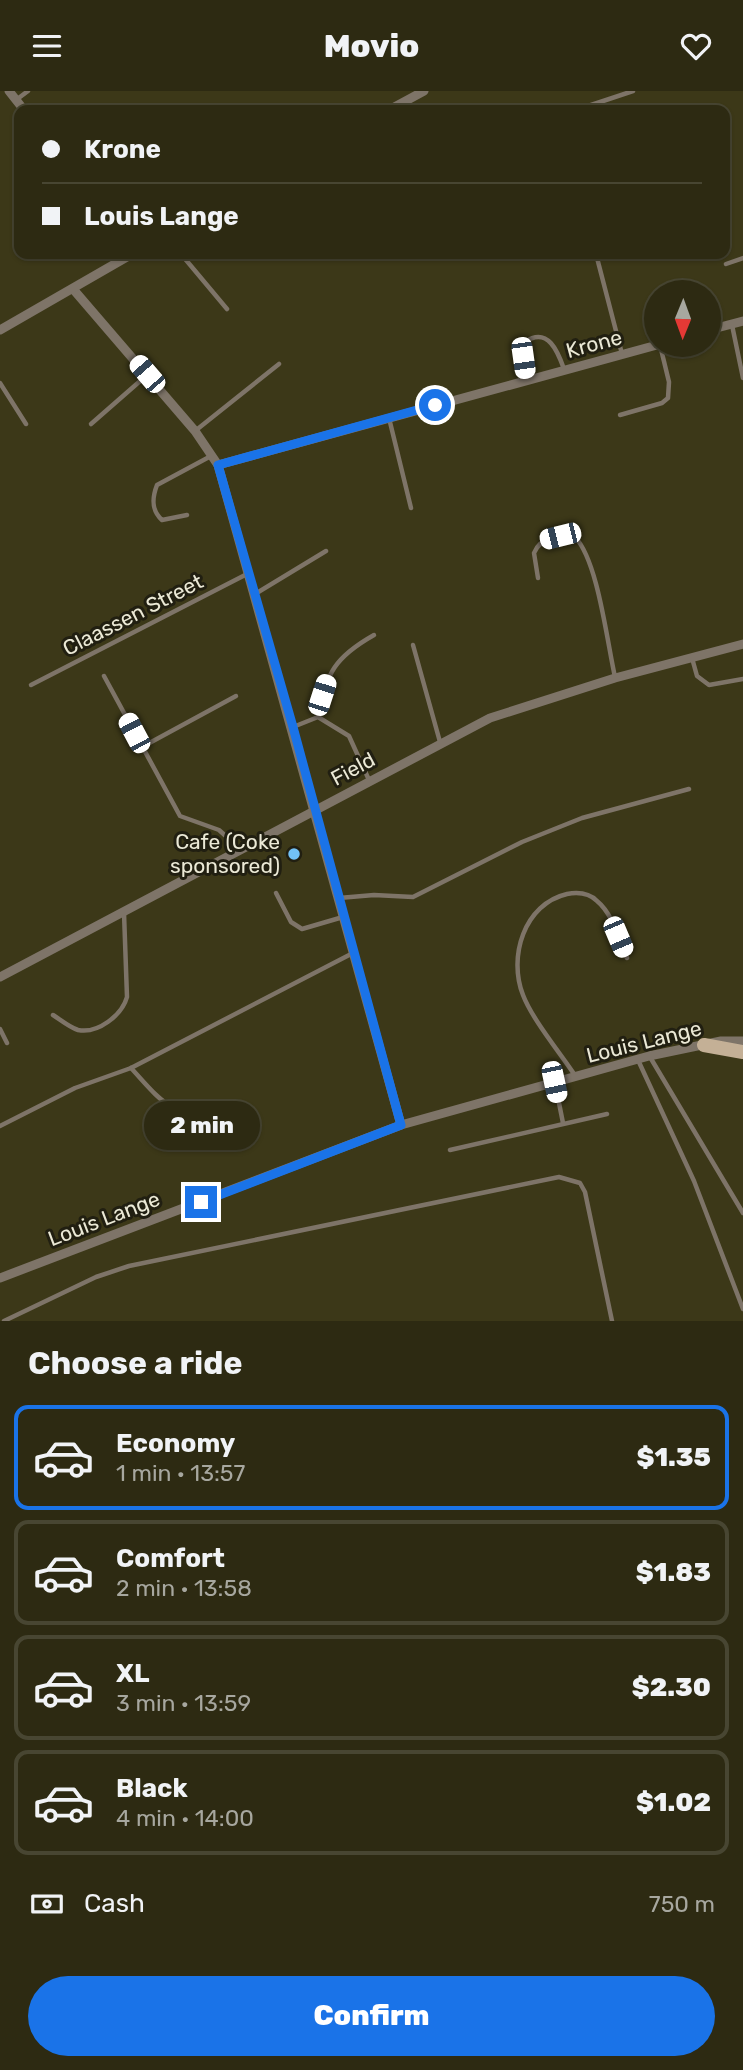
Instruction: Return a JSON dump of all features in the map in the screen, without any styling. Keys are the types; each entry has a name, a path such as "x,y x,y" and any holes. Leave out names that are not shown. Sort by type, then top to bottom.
{"main road":[{"path":"704,1045 743,1052"}],"street":[{"path":"9,91 20,105"},
{"path":"398,105 424,91"},
{"path":"0,330 124,259"},
{"path":"73,289 195,431 218,465 293,727 401,1125"},
{"path":"721,327 743,321"},
{"name":"Krone","path":"218,465 644,349"},
{"name":"Field","path":"0,977 490,717 615,678 743,644"},
{"name":"Louis Lange","path":"0,1278 401,1125 649,1056 704,1045 743,1041"}],"lane":[{"path":"16,100 28,91"},
{"path":"591,105 633,91"},
{"path":"726,264 743,258"},
{"path":"185,259 227,309"},
{"path":"597,259 622,354"},
{"path":"732,324 743,378"},
{"path":"526,380 523,351 525,342 532,338 546,339 554,344 564,370"},
{"path":"620,415 662,403 668,398 670,382 663,357"},
{"path":"195,431 279,364"},
{"path":"91,424 147,374"},
{"path":"0,383 26,424"},
{"path":"389,418 411,509"},
{"path":"187,515 162,520 156,514 153,504 157,485 212,456"},
{"path":"538,578 534,553 544,540 560,536 575,537 582,545 593,577 615,678"},
{"path":"255,594 326,551"},
{"name":"Claassen Street","path":"31,684 250,573"},
{"path":"318,716 328,674 341,656 373,635"},
{"path":"413,645 440,742"},
{"path":"692,657 697,676 703,683 716,686 743,679"},
{"path":"104,676 180,816 219,830 239,848"},
{"path":"142,747 236,696"},
{"path":"293,727 318,716"},
{"path":"318,716 349,736 369,780"},
{"path":"339,898 374,895 413,897 522,842 582,818 689,789"},
{"path":"275,893 290,922 302,929 344,917"},
{"path":"576,1077 523,996 516,957 524,929 537,911 556,897 574,893 585,894 596,899 609,916 627,958"},
{"path":"53,1015 71,1027 86,1030 106,1022 124,1007 127,997 124,909"},
{"path":"0,1126 75,1088 131,1068 354,952"},
{"path":"0,1028 6,1043"},
{"path":"649,1056 743,1213"},
{"path":"638,1059 694,1181 743,1309"},
{"path":"131,1068 181,1114 198,1116 216,1108"},
{"path":"554,1082 563,1123"},
{"path":"450,1150 607,1114"},
{"path":"4,1321 96,1277 129,1266 559,1177 580,1183 585,1192 611,1321"}],"place":[{"name":"Cafe (Coke sponsored)","path":"294,854"}],"route":[{"path":"201,1202 401,1125 293,727 218,465 435,405"}]}
